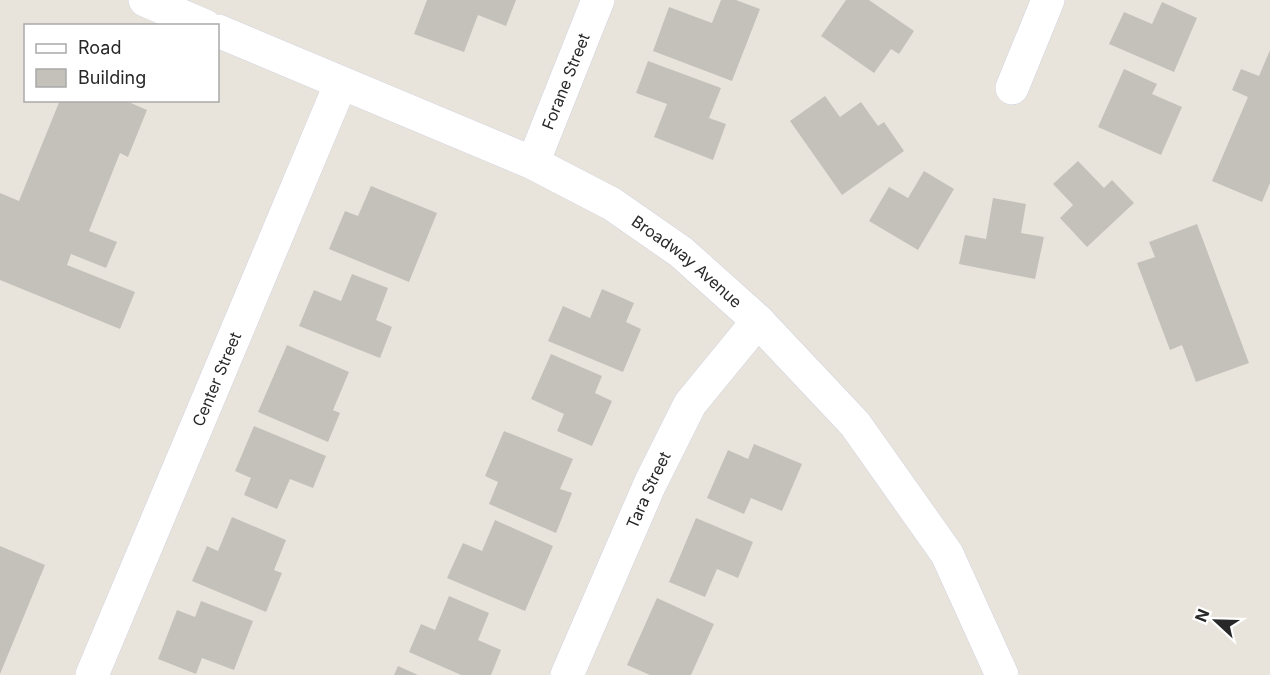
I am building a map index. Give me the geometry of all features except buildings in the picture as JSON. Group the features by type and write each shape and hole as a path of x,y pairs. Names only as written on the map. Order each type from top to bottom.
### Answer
{"street":[{"path":"145,0 200,24"},
{"name":"Forane Street","path":"533,163 598,0"},
{"path":"1012,88 1048,0"},
{"name":"Broadway Avenue","path":"219,31 533,163 612,204 681,252 758,321 855,424 947,554 1002,675"},
{"name":"Center Street","path":"92,675 341,82"},
{"name":"Tara Street","path":"567,675 650,484 690,404 758,321"}]}
